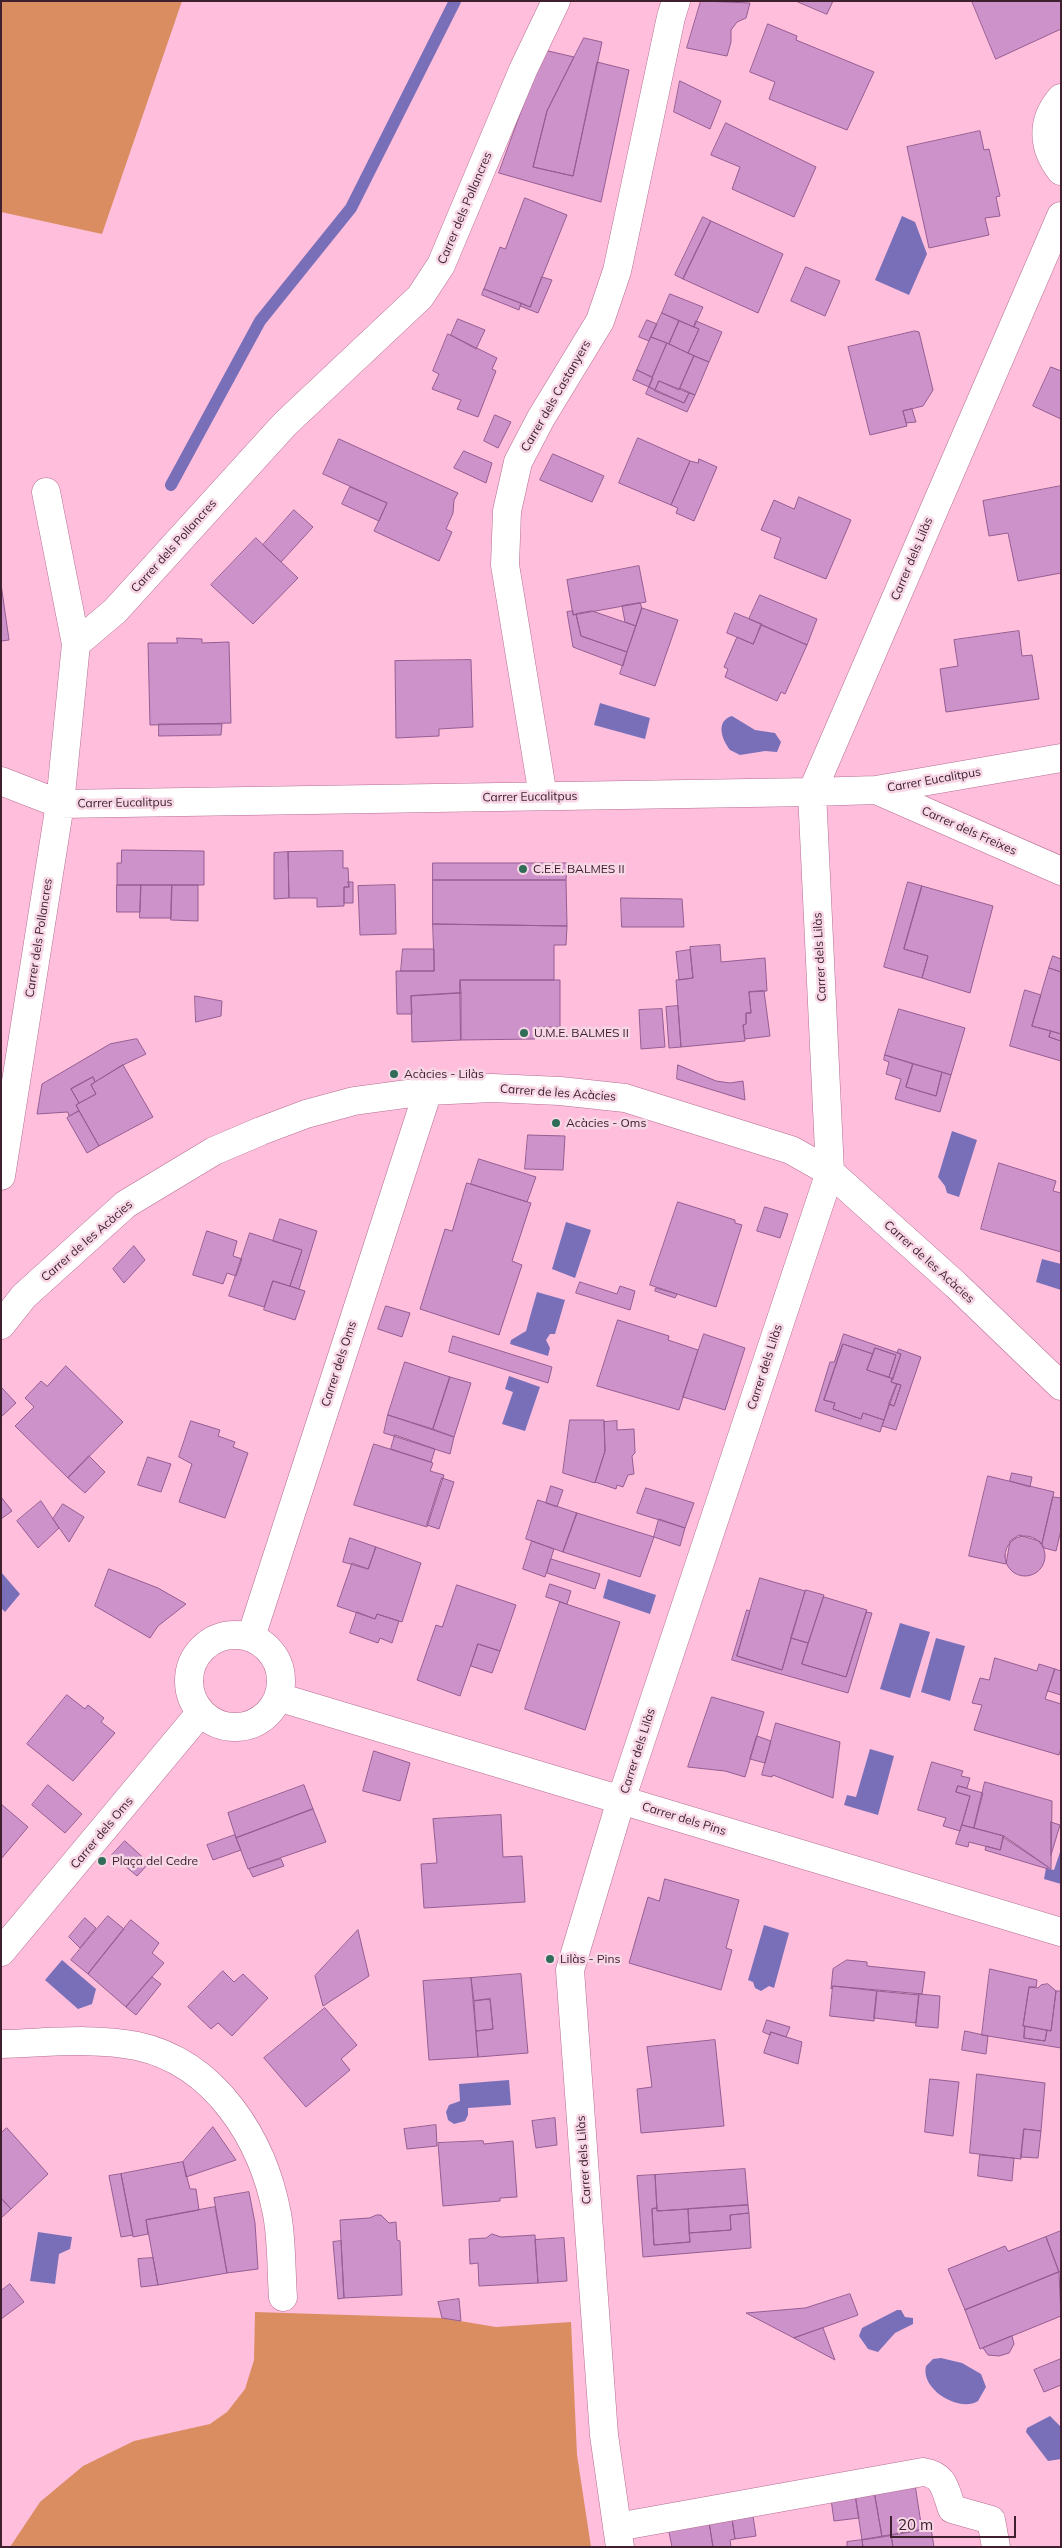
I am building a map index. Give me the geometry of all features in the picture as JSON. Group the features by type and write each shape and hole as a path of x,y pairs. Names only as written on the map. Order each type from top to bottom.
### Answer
{"street":[{"name":"Carrer dels Pollancres","path":"1,1176 60,804 76,644 115,611 285,424 420,297 442,265 523,70 556,1"},
{"name":"Carrer dels Castanyers","path":"543,796 505,564 507,511 518,462 541,418 600,321 617,271 671,16 676,1"},
{"path":"1061,98 1050,111 1046,127 1046,144 1052,160 1061,171"},
{"name":"Carrer dels Lilàs","path":"619,2537 604,2435 570,1970 621,1800 830,1172 812,792 1061,216"},
{"path":"46,492 76,644"},
{"name":"Carrer Eucalitpus","path":"1,781 60,804 812,792 876,790 1061,758"},
{"name":"Carrer dels Freixes","path":"876,790 1061,871"},
{"name":"Carrer de les Acàcies","path":"1,1325 24,1296 126,1204 214,1151 306,1114 354,1101 428,1091 492,1088 560,1091 625,1098 791,1150 830,1172 956,1285 1061,1386"},
{"name":"Carrer dels Oms","path":"251,1638 428,1091"},
{"path":"234,1634 251,1638 263,1644 273,1654 280,1668 281,1682 278,1697 270,1711 258,1720 244,1726 228,1726 213,1722 201,1712 192,1699 188,1684 190,1668 196,1655 206,1644 220,1637 234,1634"},
{"name":"Carrer dels Pins","path":"278,1697 1061,1932"},
{"name":"Carrer dels Oms","path":"1,1952 201,1712"},
{"path":"1,2044 106,2042 139,2047 175,2060 202,2078 226,2102 246,2128 270,2183 278,2215 283,2297"},
{"path":"619,2537 923,2472 934,2473 940,2479 952,2509 991,2520 996,2547"}],"shaded area":[{"path":"1,1 182,1 102,234 1,212"},
{"path":"902,216 915,222 927,254 909,295 875,280"},
{"path":"600,703 650,718 645,739 594,725"},
{"path":"732,716 755,730 775,733 781,742 777,752 765,751 740,755 730,750 723,736 722,726 727,718"},
{"path":"952,1131 977,1140 959,1197 947,1193 945,1186 938,1177"},
{"path":"566,1222 591,1230 575,1278 552,1269"},
{"path":"1042,1259 1061,1264 1061,1290 1036,1282"},
{"path":"537,1292 565,1300 555,1334 550,1334 546,1340 550,1348 548,1356 510,1344 511,1340 526,1331"},
{"path":"509,1376 540,1387 525,1431 502,1424 513,1392 505,1389"},
{"path":"1,1572 20,1594 5,1612 1,1608"},
{"path":"608,1579 656,1595 650,1614 603,1598"},
{"path":"900,1623 930,1632 910,1698 880,1689"},
{"path":"936,1638 965,1646 950,1701 921,1692"},
{"path":"870,1749 894,1756 878,1815 844,1805 847,1795 856,1797"},
{"path":"1061,1849 1061,1884 1044,1879 1046,1868 1054,1870"},
{"path":"764,1925 789,1933 774,1988 769,1986 761,1991 755,1988 753,1982 748,1980"},
{"path":"62,1960 96,1989 92,2004 78,2009 45,1980"},
{"path":"509,2080 511,2105 468,2108 468,2115 465,2121 454,2124 448,2120 446,2112 449,2105 460,2101 459,2084"},
{"path":"38,2232 72,2237 70,2249 59,2254 55,2284 30,2281"},
{"path":"897,2310 901,2310 905,2317 913,2318 913,2324 895,2333 878,2352 868,2349 859,2336 862,2328"},
{"path":"255,2312 442,2318 496,2327 571,2322 577,2455 591,2547 10,2547 40,2502 83,2466 134,2441 210,2424 227,2412 245,2389 254,2360"},
{"path":"941,2358 962,2363 981,2374 986,2387 978,2401 970,2404 961,2404 943,2397 935,2390 929,2383 926,2375 926,2366 933,2359"},
{"path":"1050,2416 1061,2427 1061,2459 1048,2461 1026,2432 1027,2428"}],"building":[{"path":"701,1 750,3 746,18 737,22 731,30 731,42 727,56 687,48"},
{"path":"796,1 833,1 827,14"},
{"path":"972,1 1061,1 1061,29 996,59"},
{"path":"768,24 797,36 796,40 874,72 847,130 769,99 775,82 750,72"},
{"path":"584,38 602,42 573,176 533,167 547,111"},
{"path":"544,50 574,57 547,111 533,167 573,176 597,62 629,70 601,202 499,173"},
{"path":"680,81 721,101 710,129 674,112"},
{"path":"726,123 816,167 794,217 732,189 740,167 711,155"},
{"path":"980,131 984,150 989,149 1000,196 996,197 1000,216 985,218 989,235 929,248 907,147"},
{"path":"525,198 567,215 530,307 484,289 500,247 505,249"},
{"path":"703,217 711,221 683,279 675,275"},
{"path":"711,221 783,254 758,313 683,279"},
{"path":"806,267 840,281 825,316 791,301"},
{"path":"542,277 552,280 538,313 520,306 521,303 530,307"},
{"path":"484,289 521,303 519,310 482,295"},
{"path":"670,294 703,307 694,327 662,313"},
{"path":"662,313 679,321 669,344 651,337"},
{"path":"458,319 485,330 476,349 451,335"},
{"path":"647,320 657,324 649,341 639,337"},
{"path":"679,321 699,329 688,353 669,344"},
{"path":"696,321 722,332 709,362 688,353 699,329 694,327"},
{"path":"915,331 919,332 933,390 923,406 903,411 907,426 870,435 848,347"},
{"path":"448,334 497,358 492,369 496,371 478,417 457,409 461,400 432,389 439,374 433,371"},
{"path":"651,337 667,343 652,377 637,370"},
{"path":"667,343 694,356 679,390 659,381 655,390 649,387"},
{"path":"694,356 709,362 695,395 680,388"},
{"path":"1051,367 1061,371 1061,419 1033,406"},
{"path":"637,370 653,378 649,387 633,380"},
{"path":"659,381 689,393 684,403 655,391"},
{"path":"649,387 684,403 689,393 695,395 687,412 646,394"},
{"path":"912,409 916,422 906,423 903,411"},
{"path":"495,415 511,422 498,448 484,441"},
{"path":"638,438 690,461 671,505 619,483"},
{"path":"339,439 458,493 454,500 453,513 446,529 452,532 439,561 374,531 387,503 323,474"},
{"path":"464,451 492,463 486,483 454,468"},
{"path":"553,454 604,476 592,502 540,480"},
{"path":"699,459 717,467 694,521 676,513 678,508 671,505 690,461 698,463"},
{"path":"1061,486 1061,573 1018,581 1008,533 989,536 983,501"},
{"path":"350,487 387,503 379,521 342,504"},
{"path":"799,497 851,520 826,579 774,558 781,538 761,530 774,500 794,509"},
{"path":"294,510 313,527 281,562 263,545"},
{"path":"256,538 298,578 253,624 211,585"},
{"path":"639,566 646,602 573,615 567,580"},
{"path":"1,584 9,640 1,641"},
{"path":"760,595 817,619 807,645 749,619"},
{"path":"640,603 642,608 636,626 625,622 622,606"},
{"path":"642,608 678,620 655,686 620,674"},
{"path":"573,611 573,615 576,614 581,636 627,652 623,666 573,647 567,612"},
{"path":"592,611 636,626 627,652 581,636 576,614"},
{"path":"735,613 762,624 753,644 727,633"},
{"path":"761,625 807,645 785,694 781,692 777,701 725,677 728,669 724,667 737,637 753,644"},
{"path":"1019,631 1022,656 1032,655 1039,699 946,712 940,669 958,666 954,640"},
{"path":"177,638 202,639 202,643 229,642 231,723 150,725 148,643 177,643"},
{"path":"471,660 473,727 439,729 439,736 396,738 395,661"},
{"path":"159,724 222,724 221,735 159,736"},
{"path":"122,850 204,851 204,885 117,885 117,863 121,863"},
{"path":"343,851 343,868 348,868 349,887 344,887 344,906 317,907 317,898 289,898 288,852"},
{"path":"288,852 289,898 274,899 274,853"},
{"path":"433,863 567,863 566,880 433,880"},
{"path":"433,880 566,880 567,926 433,924"},
{"path":"348,882 353,882 353,903 344,903 344,887 349,887"},
{"path":"908,882 922,886 904,949 928,956 922,978 884,967"},
{"path":"117,885 141,885 140,912 117,912"},
{"path":"141,885 172,885 171,918 140,918"},
{"path":"172,885 198,885 198,921 171,920"},
{"path":"395,885 396,934 360,935 358,886"},
{"path":"922,886 993,906 970,993 922,978 928,956 904,949"},
{"path":"621,898 682,899 684,927 622,927"},
{"path":"433,924 567,926 566,945 554,945 554,980 460,980 461,993 411,996 412,1014 397,1014 396,971 434,971"},
{"path":"720,945 721,962 765,958 767,991 749,992 751,1013 746,1013 746,1024 743,1025 745,1041 681,1047 676,980 693,978 690,947"},
{"path":"403,949 434,949 434,971 401,971"},
{"path":"690,950 693,978 679,980 676,952"},
{"path":"1053,956 1061,959 1061,972 1049,968"},
{"path":"1049,968 1061,972 1061,1034 1032,1026"},
{"path":"460,980 560,980 560,1027 535,1027 535,1039 461,1040"},
{"path":"1025,990 1041,995 1032,1026 1051,1031 1049,1037 1061,1041 1061,1061 1010,1046"},
{"path":"764,991 770,1036 745,1039 743,1025 746,1024 746,1013 751,1013 749,992"},
{"path":"461,993 461,1040 412,1042 411,996"},
{"path":"195,996 222,1001 221,1016 196,1022"},
{"path":"678,1006 681,1047 669,1048 666,1007"},
{"path":"662,1009 665,1047 641,1049 639,1010"},
{"path":"899,1009 965,1028 951,1075 885,1055"},
{"path":"1051,1031 1061,1034 1061,1041 1049,1037"},
{"path":"137,1039 146,1054 95,1082 93,1077 71,1089 79,1103 76,1105 79,1111 69,1116 68,1112 37,1114 42,1084 110,1044"},
{"path":"885,1055 913,1064 906,1087 936,1096 942,1072 951,1075 940,1112 895,1099 901,1079 886,1074 889,1062 884,1060"},
{"path":"913,1064 942,1072 936,1096 906,1087"},
{"path":"123,1065 153,1117 99,1146 76,1105 96,1094 91,1085"},
{"path":"678,1065 716,1081 730,1083 743,1081 745,1100 677,1079"},
{"path":"93,1077 95,1082 91,1085 96,1094 79,1103 71,1089"},
{"path":"79,1111 99,1146 87,1153 67,1118"},
{"path":"528,1135 565,1136 563,1170 525,1169"},
{"path":"479,1159 536,1177 527,1202 471,1184"},
{"path":"999,1163 1056,1181 1053,1191 1061,1193 1061,1252 981,1229"},
{"path":"467,1183 531,1203 512,1261 522,1265 499,1335 420,1309 445,1229 452,1231"},
{"path":"678,1202 735,1220 735,1223 742,1225 716,1307 650,1285"},
{"path":"765,1207 788,1214 780,1238 757,1231"},
{"path":"280,1219 317,1231 299,1289 290,1286 302,1250 273,1241"},
{"path":"207,1231 237,1241 233,1256 242,1259 236,1276 227,1273 223,1284 193,1275"},
{"path":"250,1233 302,1250 290,1286 273,1281 264,1307 229,1296"},
{"path":"134,1246 145,1260 124,1283 113,1269"},
{"path":"273,1281 305,1291 295,1320 264,1310"},
{"path":"580,1282 617,1294 620,1286 635,1291 630,1310 576,1293"},
{"path":"656,1288 677,1294 675,1298 655,1291"},
{"path":"386,1306 410,1313 402,1337 378,1329"},
{"path":"618,1320 669,1336 668,1340 698,1350 679,1410 597,1386"},
{"path":"704,1334 745,1348 725,1410 683,1397"},
{"path":"844,1334 901,1354 893,1379 889,1377 896,1355 875,1348 873,1354 843,1344 824,1400 835,1403 833,1409 861,1419 863,1413 884,1420 880,1432 815,1411 830,1362 834,1362"},
{"path":"453,1336 552,1367 548,1383 449,1352"},
{"path":"843,1344 873,1354 867,1370 893,1379 891,1382 897,1384 884,1420 863,1413 861,1419 833,1409 835,1403 824,1400"},
{"path":"875,1348 896,1355 889,1377 867,1370"},
{"path":"899,1349 921,1357 896,1430 882,1426 889,1404 894,1406 901,1385 891,1382 901,1354 897,1353"},
{"path":"405,1362 450,1377 433,1429 388,1415"},
{"path":"66,1366 123,1422 68,1478 15,1426 34,1407 25,1398 41,1381 47,1386"},
{"path":"450,1377 471,1383 454,1437 433,1429"},
{"path":"897,1384 901,1385 894,1406 889,1404"},
{"path":"1,1387 16,1403 1,1417"},
{"path":"388,1415 454,1437 450,1454 384,1433"},
{"path":"570,1420 604,1420 605,1451 595,1483 563,1473"},
{"path":"191,1421 220,1430 218,1436 235,1442 233,1447 248,1453 225,1518 179,1502 192,1464 179,1457"},
{"path":"617,1421 617,1430 634,1429 635,1453 632,1456 634,1474 628,1475 623,1487 617,1485 616,1489 595,1482 605,1451 604,1422"},
{"path":"395,1435 435,1449 431,1462 391,1449"},
{"path":"374,1444 433,1463 430,1471 444,1475 427,1527 354,1505"},
{"path":"89,1456 105,1472 85,1493 68,1478"},
{"path":"148,1457 171,1464 161,1492 138,1485"},
{"path":"1012,1473 1032,1477 1030,1487 1010,1481"},
{"path":"988,1476 1054,1492 1042,1544 1039,1541 1019,1535 1010,1541 1006,1564 969,1556"},
{"path":"442,1478 454,1482 439,1529 427,1525"},
{"path":"551,1486 563,1490 557,1507 546,1503"},
{"path":"646,1488 694,1503 685,1528 637,1513"},
{"path":"1,1497 12,1511 1,1519"},
{"path":"1053,1497 1061,1498 1061,1530 1056,1551 1044,1548 1042,1544"},
{"path":"538,1500 577,1513 563,1552 526,1539"},
{"path":"41,1501 59,1528 38,1548 17,1521"},
{"path":"63,1504 84,1517 69,1542 53,1519"},
{"path":"577,1513 654,1537 640,1577 563,1552"},
{"path":"659,1519 685,1528 680,1546 654,1537"},
{"path":"1021,1536 1029,1536 1036,1539 1042,1545 1045,1556 1042,1567 1036,1573 1029,1576 1021,1576 1014,1573 1008,1567 1005,1560 1005,1552 1008,1545 1014,1539"},
{"path":"350,1538 376,1547 368,1569 343,1562"},
{"path":"532,1541 554,1549 545,1577 523,1569"},
{"path":"376,1547 421,1563 402,1622 377,1614 375,1619 337,1606 352,1563 368,1569"},
{"path":"551,1559 600,1574 595,1589 547,1573"},
{"path":"109,1569 158,1588 186,1604 158,1626 150,1638 95,1606"},
{"path":"760,1578 805,1591 782,1670 737,1656"},
{"path":"550,1584 571,1591 567,1604 546,1597"},
{"path":"457,1585 516,1605 500,1651 478,1644 460,1696 417,1680 436,1625 442,1627"},
{"path":"806,1590 824,1595 808,1643 791,1638"},
{"path":"824,1597 867,1610 846,1677 802,1664"},
{"path":"560,1602 620,1622 585,1730 525,1709"},
{"path":"747,1610 750,1611 737,1656 782,1670 791,1638 808,1643 802,1664 846,1677 866,1612 872,1613 848,1693 732,1660"},
{"path":"357,1612 375,1619 377,1614 399,1621 392,1643 380,1638 378,1643 350,1633"},
{"path":"478,1644 500,1651 492,1673 471,1666"},
{"path":"995,1658 1037,1671 1039,1664 1055,1669 1045,1699 1061,1704 1061,1748 1059,1755 974,1730 982,1705 972,1703 980,1678 989,1680"},
{"path":"1055,1669 1061,1671 1061,1695 1048,1691"},
{"path":"67,1695 85,1709 88,1705 104,1718 101,1722 115,1733 73,1781 27,1744"},
{"path":"712,1697 764,1712 745,1777 725,1771 688,1767"},
{"path":"776,1723 840,1742 833,1798 773,1775 772,1777 762,1775"},
{"path":"757,1736 771,1741 765,1763 750,1759"},
{"path":"374,1751 410,1763 400,1801 363,1791"},
{"path":"932,1762 963,1771 961,1776 970,1778 967,1788 958,1786 956,1792 970,1796 960,1831 943,1826 946,1818 918,1810"},
{"path":"985,1782 1052,1801 1051,1869 1004,1836 974,1828"},
{"path":"48,1785 82,1814 65,1833 32,1805"},
{"path":"304,1785 313,1809 236,1838 228,1813"},
{"path":"958,1786 983,1793 974,1828 962,1825 970,1796 956,1792"},
{"path":"1,1804 28,1827 1,1859"},
{"path":"313,1809 326,1842 248,1869 236,1838"},
{"path":"501,1815 503,1857 522,1856 525,1902 424,1908 421,1864 437,1863 433,1819"},
{"path":"1051,1822 1060,1825 1051,1855"},
{"path":"962,1825 1004,1836 1000,1850 969,1842 968,1847 956,1844"},
{"path":"235,1835 241,1850 213,1860 207,1845"},
{"path":"1003,1837 1048,1867 1048,1869 985,1850 986,1846 1000,1850"},
{"path":"125,1841 149,1863 137,1876 112,1855"},
{"path":"281,1859 284,1866 253,1877 249,1869"},
{"path":"665,1879 739,1900 726,1948 732,1950 721,1990 629,1963 648,1897 659,1901"},
{"path":"108,1916 124,1929 88,1974 71,1960"},
{"path":"85,1918 96,1928 80,1948 69,1937"},
{"path":"131,1920 159,1943 152,1953 164,1963 126,2007 88,1974"},
{"path":"358,1930 369,1976 323,2006 315,1976"},
{"path":"847,1960 867,1962 867,1966 925,1972 922,1994 833,1986 831,1989 833,1969"},
{"path":"990,1969 1037,1980 1036,1987 1029,1987 1023,2026 1025,2026 1024,2038 1045,2041 1047,2030 1051,2031 1056,1991 1061,1991 1061,2048 982,2035"},
{"path":"223,1971 234,1982 243,1974 268,1998 232,2036 218,2023 211,2029 188,2007"},
{"path":"521,1974 528,2053 478,2057 476,2031 493,2029 490,1999 474,2001 471,1978"},
{"path":"152,1977 161,1984 136,2015 126,2007"},
{"path":"471,1978 478,2057 429,2060 423,1981"},
{"path":"1048,1984 1056,1991 1051,2031 1023,2026 1029,1987 1038,1988 1041,1985"},
{"path":"833,1986 877,1991 874,2021 830,2016"},
{"path":"877,1991 919,1995 916,2023 874,2018"},
{"path":"919,1994 940,1996 938,2028 916,2026"},
{"path":"490,1999 493,2029 476,2031 474,2001"},
{"path":"325,2008 357,2045 341,2059 350,2070 306,2107 264,2058"},
{"path":"767,2020 790,2027 786,2037 771,2032 770,2035 763,2032"},
{"path":"1025,2026 1047,2030 1045,2041 1024,2038"},
{"path":"965,2031 988,2036 986,2054 962,2050"},
{"path":"771,2032 802,2042 798,2064 764,2053"},
{"path":"715,2040 724,2126 641,2133 637,2089 652,2087 647,2047"},
{"path":"977,2074 1045,2083 1041,2131 1024,2129 1021,2159 970,2153"},
{"path":"930,2079 959,2082 953,2136 925,2132"},
{"path":"555,2118 557,2145 536,2148 532,2121"},
{"path":"436,2125 437,2146 407,2149 404,2129"},
{"path":"213,2127 236,2160 186,2177 183,2162"},
{"path":"7,2128 48,2174 11,2209 1,2198 1,2133"},
{"path":"1024,2129 1041,2131 1038,2158 1021,2157"},
{"path":"483,2141 484,2144 513,2141 517,2197 500,2198 500,2201 443,2206 438,2143"},
{"path":"980,2155 1014,2158 1012,2181 978,2176"},
{"path":"183,2162 190,2189 196,2189 199,2210 146,2220 148,2234 133,2237 121,2174"},
{"path":"745,2169 748,2205 657,2211 655,2175"},
{"path":"121,2174 133,2235 121,2237 109,2176"},
{"path":"655,2175 657,2208 652,2209 654,2245 690,2242 689,2233 731,2230 730,2215 749,2213 751,2248 643,2257 637,2176"},
{"path":"249,2192 255,2223 258,2269 227,2273 214,2198"},
{"path":"1,2198 11,2209 1,2218"},
{"path":"748,2205 749,2213 730,2215 731,2230 689,2233 688,2209"},
{"path":"215,2207 227,2273 158,2285 146,2220"},
{"path":"657,2208 657,2211 688,2209 690,2242 654,2245 652,2209"},
{"path":"381,2215 389,2223 396,2222 397,2240 400,2241 402,2295 344,2298 340,2220 369,2218"},
{"path":"1061,2231 1061,2271 1059,2272 1046,2237"},
{"path":"492,2234 501,2237 535,2235 538,2283 479,2286 478,2263 470,2264 469,2239 486,2238"},
{"path":"1046,2237 1059,2272 965,2310 948,2269 1005,2246 1008,2251"},
{"path":"564,2238 567,2281 538,2283 535,2240"},
{"path":"341,2241 344,2298 338,2299 333,2242"},
{"path":"153,2258 158,2285 141,2287 138,2259"},
{"path":"1059,2272 1061,2316 980,2349 965,2310"},
{"path":"10,2284 24,2302 1,2319 1,2291"},
{"path":"850,2294 858,2315 794,2338 746,2313 805,2308"},
{"path":"459,2299 461,2321 442,2318 438,2302"},
{"path":"823,2328 835,2360 794,2338"},
{"path":"1012,2336 1014,2344 1009,2353 999,2356 988,2355 983,2348"},
{"path":"1061,2359 1061,2385 1044,2392 1034,2370"},
{"path":"914,2478 922,2530 882,2537 873,2485"},
{"path":"873,2485 882,2537 862,2540 854,2488"},
{"path":"854,2488 859,2518 834,2521 830,2492"},
{"path":"752,2509 756,2536 735,2539 731,2512"},
{"path":"731,2512 735,2539 730,2540 731,2547 713,2547 708,2516"},
{"path":"708,2516 713,2547 672,2547 667,2522"},
{"path":"931,2528 934,2547 893,2547 891,2535"},
{"path":"891,2535 893,2547 863,2547 862,2540"},
{"path":"862,2540 863,2547 847,2547 847,2542"}],"waterway":[{"path":"171,485 260,321 351,208 455,1"}],"place":[{"name":"C.E.E. BALMES II","path":"523,869"},
{"name":"U.M.E. BALMES II","path":"524,1033"},
{"name":"Acàcies - Lilàs","path":"394,1074"},
{"name":"Acàcies - Oms","path":"556,1123"},
{"name":"Plaça del Cedre","path":"102,1861"},
{"name":"Lilàs - Pins","path":"550,1959"}]}
